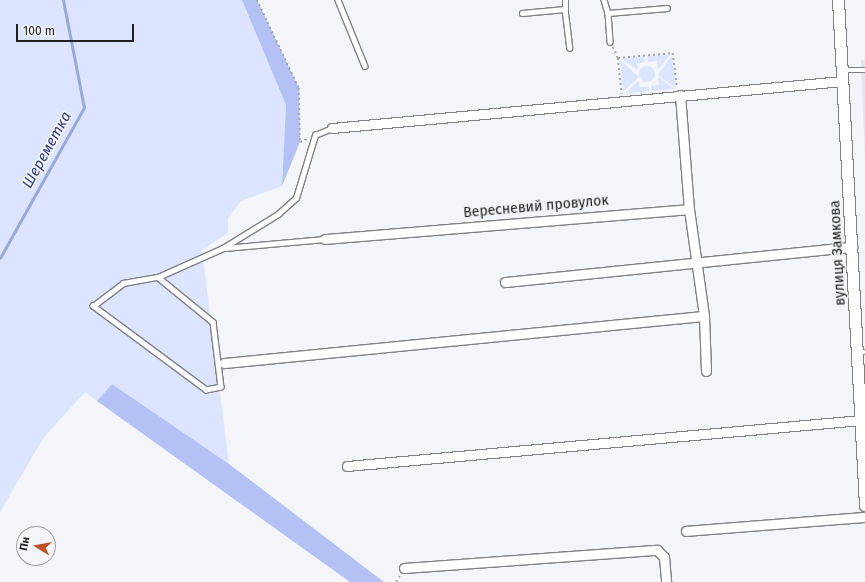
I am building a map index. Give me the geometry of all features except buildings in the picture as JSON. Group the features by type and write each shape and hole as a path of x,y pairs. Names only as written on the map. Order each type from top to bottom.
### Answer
{"street":[{"name":"вулиця Замкова","path":"838,0 852,247 862,352 861,420 865,505"},
{"path":"332,128 679,95 842,75"},
{"path":"679,95 689,209 704,316 706,371"},
{"name":"Вересневий провулок","path":"325,239 689,209"},
{"path":"505,282 852,247"},
{"path":"224,363 704,316"},
{"path":"347,466 861,420"},
{"path":"686,531 865,517"},
{"path":"404,568 657,550 664,557 666,582"}],"lane":[{"path":"338,0 365,66"},
{"path":"565,0 570,48"},
{"path":"604,0 608,13 610,42"},
{"path":"608,13 667,8"},
{"path":"522,13 565,9"},
{"path":"842,75 865,70"},
{"path":"158,277 213,322 221,387 206,390 93,306 123,283 158,277 223,248 278,214 296,198 315,136 332,128"},
{"name":"Вересневий провулок","path":"223,248 325,239"}],"path":[{"path":"257,0 299,88 300,142 315,136"},
{"path":"610,42 618,58 622,100"},
{"path":"618,58 673,53 679,95"}],"shaded area":[{"path":"0,0 242,0 286,105 282,186 241,201 228,218 228,233 202,250 229,464 112,384 97,401 85,392 44,437 0,512"},
{"path":"242,0 257,0 299,88 300,142 282,186 286,105"},
{"path":"671,54 658,69 657,61 648,62 647,56"},
{"path":"672,55 676,88 658,75"},
{"path":"644,56 645,62 637,64 638,70 622,59"},
{"path":"620,60 639,77 623,92"},
{"path":"861,60 865,60 865,158 861,70"},
{"path":"647,66 654,71 655,74 650,81 647,82 640,77 639,74 644,67"},
{"path":"658,77 675,89 651,91 651,86 659,85"},
{"path":"639,80 640,87 649,87 649,91 625,94"},
{"path":"112,384 229,464 384,582 350,582 97,401"}],"waterway":[{"name":"Шереметка","path":"0,258 84,108 63,0"}]}
